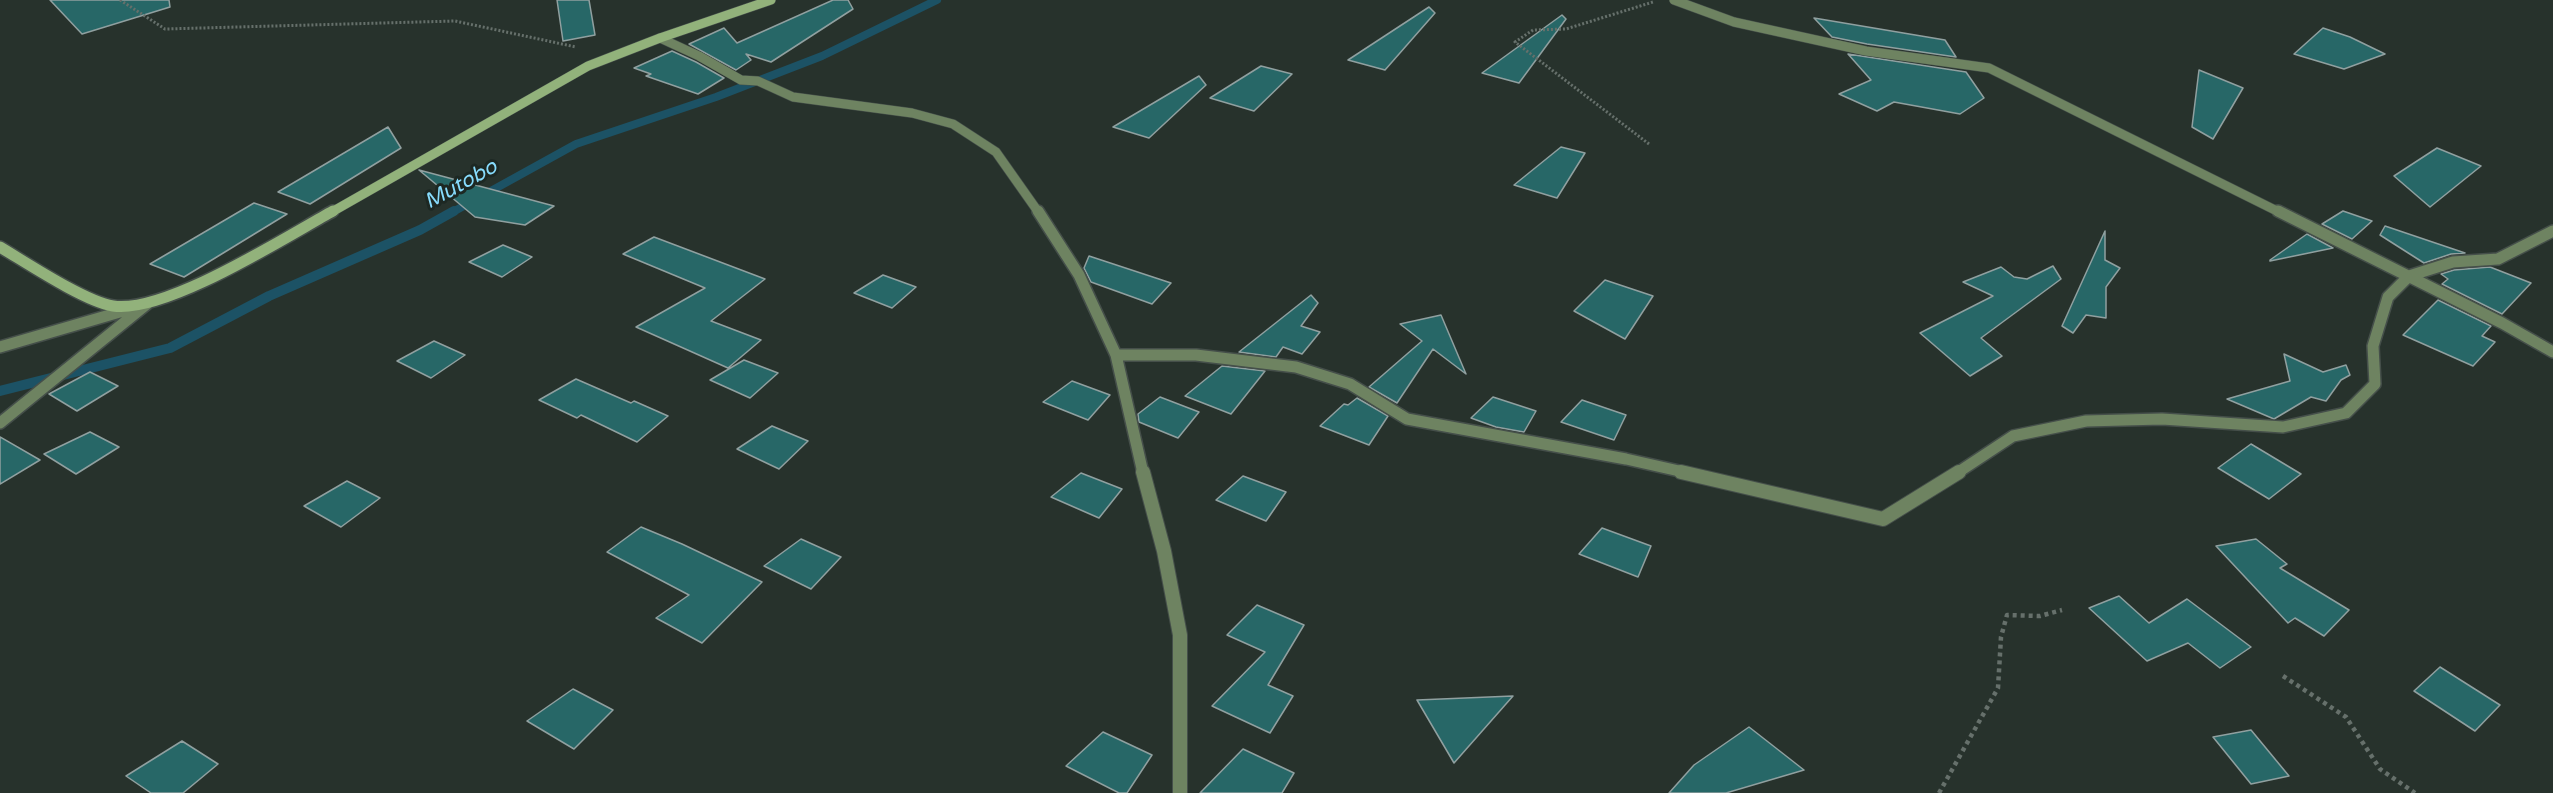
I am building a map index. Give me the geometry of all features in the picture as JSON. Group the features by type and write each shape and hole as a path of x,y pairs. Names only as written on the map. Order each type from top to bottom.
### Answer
{"main road":[{"path":"0,247 78,292 113,306 147,304 187,290 400,175 588,66 660,38 771,0"}],"street":[{"path":"1674,0 1734,22 1866,51 1989,68 2409,276 2502,323 2553,352"},
{"path":"1698,10 1706,0"},
{"path":"660,38 699,56 741,80 758,81 793,97 912,113 953,124 996,153 1021,185 1078,275 1116,355 1140,462 1164,550 1180,634 1180,793"},
{"path":"1116,355 1196,355 1296,368 1350,384 1407,419 1626,459 1883,519 2013,436 2086,421 2162,419 2283,427 2346,413 2375,384 2373,346 2388,297 2409,276 2453,262 2498,259 2553,231"},
{"path":"0,347 147,304"},
{"path":"0,423 147,304"}],"path":[{"path":"120,0 165,29 456,21 591,51 588,66"},
{"path":"1649,144 1515,42 1533,30 1566,29 1659,0"},
{"path":"1939,793 1998,688 2001,637 2007,615 2040,616 2062,610"},
{"path":"2283,676 2346,717 2380,769 2415,793"}],"building":[{"path":"50,0 169,0 170,7 82,34"},
{"path":"557,0 589,0 595,35 563,41"},
{"path":"833,0 848,0 853,9 771,62 746,54 751,60 736,70 689,44 724,28 737,43"},
{"path":"1429,7 1435,13 1385,70 1348,60"},
{"path":"1562,15 1566,19 1519,83 1482,73"},
{"path":"1814,18 1945,40 1956,57 1832,37"},
{"path":"2323,28 2350,37 2385,54 2344,69 2294,54"},
{"path":"672,51 724,78 698,94 646,76 651,74 634,68"},
{"path":"1848,54 1966,72 1984,98 1960,114 1894,102 1877,111 1839,94 1871,80"},
{"path":"1261,66 1292,74 1254,111 1210,98"},
{"path":"2199,70 2243,88 2213,139 2192,127"},
{"path":"1199,76 1206,85 1149,138 1113,127"},
{"path":"388,127 401,148 310,204 278,192"},
{"path":"1561,147 1585,153 1557,198 1514,185"},
{"path":"2437,148 2481,166 2430,207 2394,176"},
{"path":"419,170 554,206 525,225 475,217"},
{"path":"254,203 287,214 184,277 150,264"},
{"path":"2343,211 2372,221 2352,239 2322,224"},
{"path":"2385,226 2465,253 2451,254 2424,263 2380,235"},
{"path":"2105,231 2105,260 2120,268 2106,287 2106,318 2086,315 2073,333 2062,326"},
{"path":"2307,234 2333,248 2270,261 2270,260"},
{"path":"654,237 765,279 711,321 761,340 728,368 636,327 705,288 623,254"},
{"path":"503,245 532,257 502,277 469,262"},
{"path":"1089,256 1171,283 1152,304 1091,282 1084,268"},
{"path":"2053,266 2061,279 1981,338 2002,356 1970,376 1920,333 1993,296 1963,282 2001,267 2014,277 2027,279"},
{"path":"2490,267 2531,283 2502,314 2442,284 2448,279 2441,274 2454,270"},
{"path":"883,275 916,287 892,308 854,293"},
{"path":"1605,280 1653,296 1625,339 1574,311"},
{"path":"1311,295 1318,303 1301,326 1320,332 1302,354 1283,347 1276,357 1239,352"},
{"path":"2438,300 2491,326 2482,336 2495,342 2473,366 2403,335"},
{"path":"1441,315 1466,374 1433,349 1397,403 1369,387 1422,341 1400,324"},
{"path":"434,341 465,355 431,378 397,361"},
{"path":"2284,354 2323,372 2346,365 2350,375 2341,380 2326,401 2311,397 2274,419 2227,399 2290,381"},
{"path":"744,360 778,373 750,398 710,380"},
{"path":"1222,366 1265,371 1231,414 1185,396"},
{"path":"90,372 118,386 77,411 49,394"},
{"path":"576,379 668,416 637,442 581,415 577,418 539,400"},
{"path":"1072,381 1110,395 1088,420 1043,402"},
{"path":"1160,397 1199,412 1178,438 1139,422 1138,414"},
{"path":"1493,397 1536,411 1524,432 1496,427 1471,418"},
{"path":"1357,398 1388,416 1369,445 1320,426 1344,404 1348,405"},
{"path":"1582,400 1626,415 1614,440 1561,422"},
{"path":"772,426 808,441 779,469 737,449"},
{"path":"90,432 119,447 76,474 44,454"},
{"path":"0,437 40,460 0,484"},
{"path":"2251,444 2301,474 2269,499 2218,468"},
{"path":"1081,473 1122,489 1099,518 1051,497"},
{"path":"1243,476 1286,492 1266,521 1216,500"},
{"path":"347,481 380,498 341,527 304,506"},
{"path":"641,527 762,582 702,643 656,618 689,595 607,552"},
{"path":"1602,528 1651,546 1638,577 1579,554"},
{"path":"801,539 841,557 811,589 764,566"},
{"path":"2256,539 2287,564 2280,568 2349,610 2324,636 2295,618 2288,623 2216,546"},
{"path":"2119,596 2149,623 2187,599 2251,647 2220,668 2188,643 2147,661 2089,608"},
{"path":"1257,605 1304,625 1268,685 1293,696 1270,733 1212,706 1265,652 1227,635"},
{"path":"2440,667 2500,705 2475,731 2414,691"},
{"path":"573,689 613,710 574,749 527,721"},
{"path":"1513,696 1454,763 1417,700"},
{"path":"1749,727 1804,770 1726,793 1669,793 1694,765"},
{"path":"2251,730 2289,776 2251,784 2213,737"},
{"path":"1103,732 1152,755 1127,793 1119,793 1066,766"},
{"path":"182,741 218,764 183,793 151,793 126,776"},
{"path":"1243,749 1294,773 1282,793 1200,793"}],"waterway":[{"name":"Mutobo","path":"451,213 576,144 716,97 822,56 937,0"},
{"name":"Mutobo","path":"0,391 170,348 269,296 420,230 454,211"}]}
